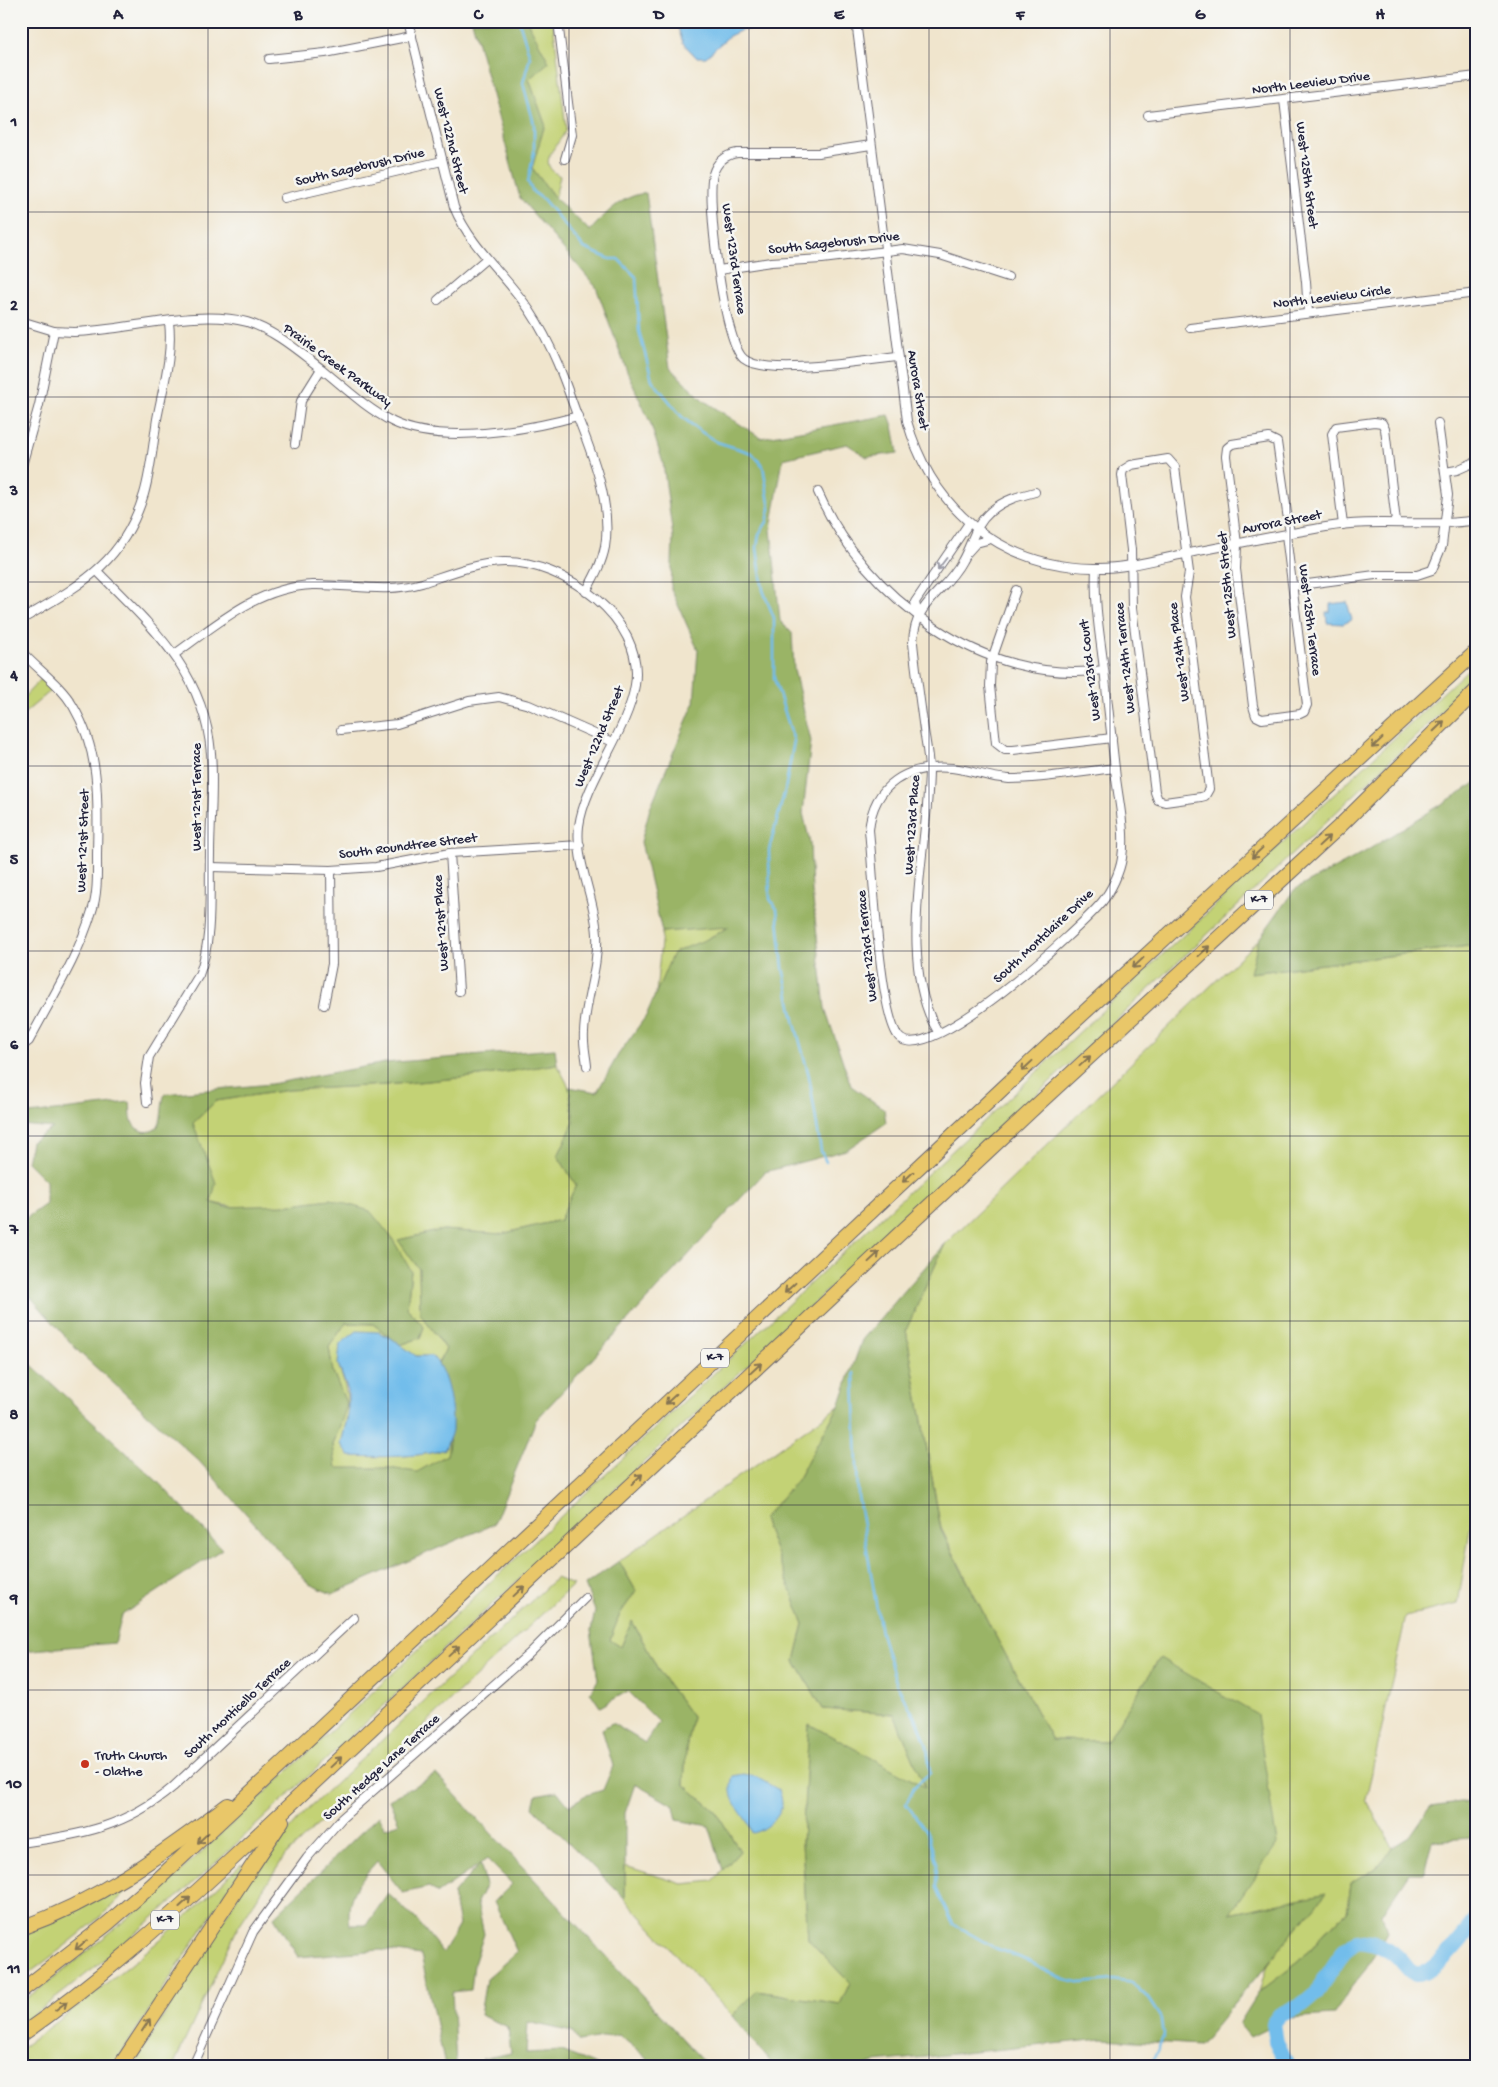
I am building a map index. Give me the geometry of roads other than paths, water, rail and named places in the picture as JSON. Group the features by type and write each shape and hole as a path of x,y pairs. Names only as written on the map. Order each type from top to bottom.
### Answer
{"highway":[{"name":"K-7","path":"21,1991 77,1949 151,1886 1056,1038 1477,650"},
{"name":"K-7","path":"21,2035 86,1987 132,1949 300,1795 1029,1113 1340,826 1477,690"},
{"path":"21,1928 64,1911 123,1880 276,1768"},
{"path":"120,2066 248,1869 300,1795"}],"street":[{"name":"West 122nd Street","path":"408,21 451,200 458,218 486,258 508,281 544,332 598,470 606,533 602,561 586,592 606,607 618,620 634,654 636,685 583,810 579,829 580,844 597,936 596,960 584,1034 587,1066"},
{"path":"558,21 572,136 565,160"},
{"name":"Aurora Street","path":"856,21 907,421 917,452 936,487 976,529 991,539 1032,559 1096,569 1343,525 1396,522 1443,523 1477,520"},
{"path":"269,59 325,53 412,36"},
{"name":"North Leeview Drive","path":"1148,116 1477,76"},
{"name":"West 125th Street","path":"1284,100 1308,313"},
{"name":"West 123rd Terrace","path":"871,145 818,153 737,152 720,160 712,182 712,226 734,345 744,360 754,365 783,367 898,357"},
{"name":"South Sagebrush Drive","path":"284,198 442,161"},
{"name":"South Sagebrush Drive","path":"719,270 771,262 822,259 884,251 918,250 982,267 1008,277"},
{"path":"438,300 486,258"},
{"name":"North Leeview Circle","path":"1190,328 1477,293"},
{"name":"Prairie Creek Parkway","path":"21,321 54,330 84,332 212,318 246,322 276,335 379,414 422,432 460,434 552,424 578,416"},
{"path":"21,620 72,590 108,562 133,524 144,491 169,357 169,322"},
{"path":"21,469 39,404 54,330"},
{"path":"295,444 301,400 321,369"},
{"path":"1343,525 1332,434 1336,427 1374,422 1384,425 1396,522"},
{"path":"1293,586 1375,575 1425,574 1432,570 1442,546 1443,523 1448,495 1438,423"},
{"name":"West 125th Street","path":"1275,440 1268,438 1232,444 1226,452 1237,544 1236,569 1256,716 1262,719 1295,715 1304,712 1306,709"},
{"name":"West 125th Terrace","path":"1275,440 1279,446 1306,709"},
{"name":"West 124th Place","path":"1128,466 1168,459 1174,463 1189,572 1185,597 1208,784 1206,795"},
{"path":"1445,472 1457,470 1477,461"},
{"name":"West 124th Terrace","path":"1128,466 1123,470 1122,475 1132,564 1132,608 1156,797 1165,802 1206,795"},
{"path":"818,492 834,522 871,574 918,616 950,637 993,656 1050,670 1084,672 1104,670"},
{"name":"West 123rd Place","path":"938,1032 928,1014 921,992 916,954 928,814 929,768 913,631 918,616 933,594 953,576 976,529 989,512 1015,497 1035,492"},
{"name":"West 123rd Place","path":"918,616 915,602 969,523"},
{"path":"965,554 976,543 991,539"},
{"path":"175,654 248,603 280,590 304,586 394,588 411,586 478,565 505,562 545,569 586,592"},
{"name":"West 123rd Court","path":"1096,569 1096,602 1115,768"},
{"name":"West 121st Terrace","path":"97,571 151,626 175,654 192,681 202,706 210,738 210,867 204,961 199,975 149,1058 145,1083 146,1102"},
{"path":"1016,590 993,656 990,686 996,743 999,747 1013,750 1112,738"},
{"name":"West 121st Street","path":"21,651 58,686 73,706 90,744 98,785 97,864 93,910 81,942 29,1042 21,1047"},
{"path":"341,730 396,724 469,701 499,697 529,705 613,742"},
{"path":"929,768 952,768 996,778 1021,779 1115,768"},
{"name":"West 123rd Terrace","path":"929,768 913,771 892,781 874,806 869,830 884,990 891,1024 900,1038 906,1042 921,1042 938,1032"},
{"name":"South Montclaire Drive","path":"938,1032 972,1015 1003,993 1103,901 1115,880 1122,859 1123,839 1115,768"},
{"name":"South Roundtree Street","path":"210,867 332,870 376,866 450,853 580,844"},
{"name":"West 121st Place","path":"450,853 459,991"},
{"path":"324,1005 332,964 332,870"},
{"name":"South Hedge Lane Terrace","path":"192,2066 253,1932 307,1858 342,1818 530,1654 585,1598"},
{"name":"South Monticello Terrace","path":"21,1843 92,1832 114,1824 153,1804 354,1618"}],"water":[{"path":"676,21 772,21 758,29 742,30 729,36 706,57 696,57 683,43"},
{"path":"1347,602 1352,620 1343,624 1327,623 1326,612 1330,612 1330,604"},
{"path":"357,1331 378,1332 391,1338 416,1356 432,1356 446,1381 452,1411 452,1430 445,1449 424,1454 385,1457 349,1456 341,1444 348,1415 348,1391 338,1364 340,1344"},
{"path":"744,1774 756,1777 779,1790 782,1800 776,1818 762,1830 752,1833 749,1825 733,1801 731,1794 733,1776"}],"waterway":[{"path":"519,21 530,57 523,83 534,124 534,152 528,182 533,192 543,199 584,248 610,259 618,259 636,277 639,331 652,380 682,417 717,442 752,453 763,466 770,509 767,522 759,534 757,548 763,590 774,618 774,678 794,741 785,790 769,850 770,899 777,909 783,968 809,1076 821,1151 826,1162"},
{"path":"854,1373 858,1496 881,1633 897,1685 919,1724 927,1746 930,1773 914,1787 906,1804 926,1830 937,1863 936,1888 953,1924 995,1948 1029,1961 1061,1978 1081,1983 1114,1980 1132,1983 1147,1997 1162,2020 1164,2035 1150,2066"},
{"path":"1288,2066 1276,2042 1273,2024 1280,2015 1303,2004 1316,1993 1344,1951 1357,1941 1376,1944 1391,1952 1411,1972 1419,1974 1427,1971 1447,1955 1477,1920"}],"place":[{"name":"Truth Church - Olathe","path":"85,1764"}]}
